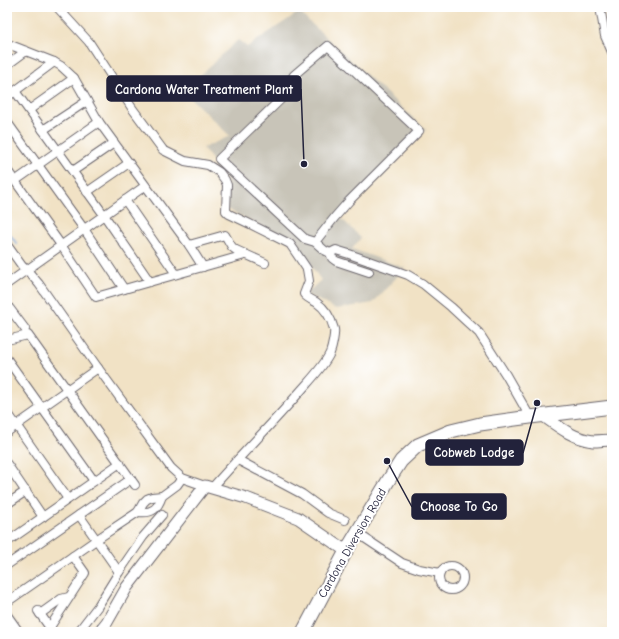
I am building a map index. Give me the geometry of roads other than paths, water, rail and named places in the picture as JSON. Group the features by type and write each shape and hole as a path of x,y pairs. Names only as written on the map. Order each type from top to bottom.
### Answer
{"main road":[{"name":"Cardona Diversion Road","path":"303,632 346,551 388,481 401,461 418,445 451,431 480,424 612,407"}],"street":[{"path":"57,7 89,42 132,108 163,150 185,161 208,165 219,172 227,185 226,211 229,214 290,244 307,269 309,281 304,294 305,296 317,303 327,312 335,332 330,353 320,368 286,408 238,460 208,487 127,587 100,632"},
{"path":"600,7 605,36 612,52"},
{"path":"7,42 8,44 54,62 61,66 74,78 99,122 189,245 203,267"},
{"path":"315,242 348,201 419,131 328,46 294,75 280,100 219,159 305,239 315,242 330,253 332,258 336,261 369,272"},
{"path":"7,65 26,51"},
{"path":"7,97 54,62"},
{"path":"29,110 74,78"},
{"path":"15,91 150,282"},
{"path":"43,130 87,101"},
{"path":"7,122 84,229 124,289"},
{"path":"15,181 99,122"},
{"path":"73,171 114,143"},
{"path":"87,192 129,163"},
{"path":"7,170 96,297 246,255"},
{"path":"7,284 145,186"},
{"path":"125,200 176,274"},
{"path":"189,245 225,235 232,247 236,250 265,263"},
{"path":"7,245 22,266 39,284 171,468 182,478 246,498 298,518 346,551"},
{"path":"330,253 336,250 340,251 408,275 423,284 479,333 506,375 536,416 579,438 593,441 612,440"},
{"path":"7,305 25,330"},
{"path":"7,340 28,335 133,482 79,515 7,566"},
{"path":"7,359 94,481"},
{"path":"7,432 98,368"},
{"path":"7,412 68,499"},
{"path":"238,460 302,494 328,513 345,520"},
{"path":"7,542 120,463"},
{"path":"7,465 43,517"},
{"path":"7,602 138,512 147,499 162,496 177,485 182,478"},
{"path":"7,504 26,491"},
{"path":"138,512 146,513 153,510 160,503 162,496"},
{"path":"79,515 118,572"},
{"path":"78,632 98,606 118,572 143,537 162,515"},
{"path":"357,533 402,563 440,574"},
{"path":"69,597 61,599 39,613 51,630 69,597 85,573 74,556"},
{"path":"7,615 19,632"}],"waterway":[{"path":"7,231 17,244"}],"place":[{"name":"Cardona Water Treatment Plant","path":"304,164"},
{"name":"Cobweb Lodge","path":"537,403"},
{"name":"Choose To Go","path":"387,461"}]}
